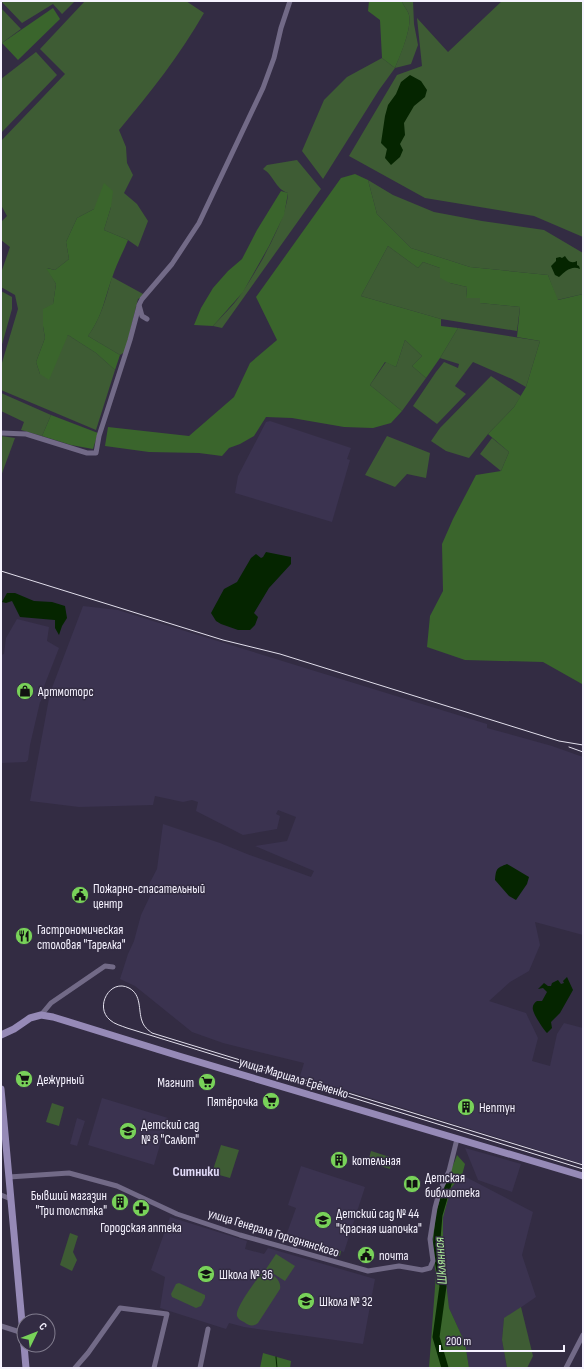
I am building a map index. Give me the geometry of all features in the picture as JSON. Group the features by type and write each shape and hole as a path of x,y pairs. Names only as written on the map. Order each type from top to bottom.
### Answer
{"main road":[{"path":"1,1035 14,1029 30,1018 41,1014"},
{"name":"улица Маршала Ерёменко","path":"41,1014 225,1072 583,1176"},
{"path":"1,1089 21,1313"},
{"path":"25,1353 26,1368"}],"street":[{"path":"1,433 26,434 87,453 96,453 99,436 130,340 139,305 142,299 172,264 199,223 263,88 274,58 281,28 290,1"},
{"path":"139,305 142,316 147,319"},
{"path":"41,1014 51,1003 105,966 112,967"},
{"name":"улица Генерала Городнянского","path":"9,1177 69,1173 117,1186 185,1216 240,1234 368,1271 399,1266 422,1270 430,1268 433,1261 430,1239 435,1208 439,1193 449,1171 457,1139"},
{"path":"1,1195 11,1199"},
{"path":"75,1368 120,1308 167,1314 154,1368"},
{"path":"1,1326 16,1331"},
{"path":"200,1368 208,1328"},
{"path":"566,1368 583,1335"}],"shaded area":[{"path":"1,1 75,1 62,14 53,4 22,23"},
{"path":"85,1 186,1 204,13 185,44 164,73 119,130 126,147 127,163 133,175 124,193 137,204 148,221 138,247 128,240 104,230 111,207 94,209 77,218 66,242 69,259 55,270 47,268 56,284 53,304 43,326 45,338 36,362 40,374 68,335 96,353 115,370 96,430 1,390 1,366 18,309 15,295 1,287 1,273 10,247 1,240 1,222 7,216 1,205 1,141 65,74 40,49"},
{"path":"369,1 402,1 409,15 409,28 395,68 382,58 380,20 368,11"},
{"path":"402,1 413,1 414,24 418,45 411,64 395,68 409,27 408,11 403,5"},
{"path":"502,1 583,1 583,237 534,216 425,198 349,156 397,75 422,66 417,18 448,52"},
{"path":"1,8 21,29 2,43 1,42"},
{"path":"53,8 60,19 18,60 2,43"},
{"path":"36,52 57,75 1,133 1,79"},
{"path":"382,58 395,68 379,90 323,179 302,151 324,100 347,77"},
{"path":"410,75 421,81 427,90 425,97 414,106 404,123 405,135 400,144 403,150 400,157 391,165 385,158 387,149 381,143 385,116 388,105 396,94 401,82"},
{"path":"297,160 321,189 222,328 213,326 229,309 249,282 271,244 283,216 288,193 280,188 270,175 263,169 267,165"},
{"path":"355,174 368,180 377,214 411,248 470,267 548,275 558,300 583,294 582,684 543,662 465,660 427,647 430,616 443,591 442,544 476,475 501,471 509,452 488,434 514,407 526,387 540,341 517,337 520,307 480,303 480,298 466,298 467,287 450,283 440,278 440,268 423,262 418,268 388,246 361,296 441,319 441,326 458,328 426,378 412,366 422,356 405,340 396,367 385,362 370,385 402,411 391,423 373,428 344,427 292,418 266,417 254,436 229,448 222,456 199,453 149,452 105,446 108,427 189,436 234,397 250,363 277,340 256,297 341,178"},
{"path":"368,180 393,195 434,212 544,230 583,253 583,294 557,300 548,275 470,267 411,248 377,214"},
{"path":"104,183 113,191 111,207 104,230 128,240 114,273 100,314 88,336 120,355 115,370 96,353 68,335 49,380 40,374 36,362 45,338 43,309 53,304 56,284 46,268 55,270 69,259 66,242 77,218 94,209"},
{"path":"281,191 288,193 284,215 269,246 243,292 213,326 194,325 201,308 213,288 228,271 242,259 257,230"},
{"path":"388,246 418,268 423,262 440,268 450,283 467,287 466,298 480,298 480,303 520,307 517,331 441,319 361,296"},
{"path":"565,256 570,262 577,261 577,265 580,269 571,268 559,277 555,275 551,266 556,261 556,258 562,258"},
{"path":"112,277 145,295 138,299 125,352 120,355 88,336 100,315"},
{"path":"1,291 12,297 12,309 1,348"},
{"path":"458,328 540,341 526,387 512,379 473,362 455,386 466,394 437,424 413,406 444,362 458,368 459,364 440,358"},
{"path":"405,340 422,356 412,366 426,378 402,411 370,385 386,362 396,367"},
{"path":"491,376 521,396 514,407 488,434 469,458 446,451 431,441 440,428"},
{"path":"1,393 51,415 42,436 21,430 24,422 1,411"},
{"path":"51,415 98,433 93,449 71,445 42,436"},
{"path":"270,421 351,448 347,459 350,460 332,522 235,493 238,476 266,422"},
{"path":"1,436 15,438 1,476"},
{"path":"387,436 430,453 426,478 407,474 395,487 365,475"},
{"path":"492,438 509,452 501,471 480,454"},
{"path":"266,552 291,557 291,564 269,588 254,613 258,617 255,625 250,630 238,630 216,621 211,613 224,589 237,582 251,558 256,554 261,558"},
{"path":"7,593 15,593 34,601 52,602 65,606 67,618 59,635 55,628 55,620 20,617 12,601 6,603 2,602"},
{"path":"83,606 118,610 487,724 487,728 552,746 583,757 583,935 535,922 540,945 529,971 510,982 489,1001 526,1013 538,1038 532,1061 550,1066 557,1034 564,1023 583,1028 583,1164 300,1076 304,1063 223,1043 192,1032 135,986 120,979 134,941 141,915 151,894 151,892 146,890 157,869 163,824 220,843 311,877 314,871 255,846 287,841 296,817 278,810 276,814 280,816 277,829 243,835 196,811 198,802 192,800 183,802 155,796 153,805 79,807 30,801 50,693"},
{"name":"Артмоторс","path":"17,619 49,627 47,641 59,648 43,689 28,760 26,762 1,763 1,655 4,654 6,638"},
{"path":"507,864 529,877 527,884 516,900 509,896 495,880 498,869"},
{"path":"567,977 573,990 560,1013 551,1022 552,1028 547,1033 533,1010 534,1004 537,1001 542,1001 547,992 543,988 538,989 544,983 551,986 552,983 558,980 561,984 564,983 563,981"},
{"name":"Детский сад № 8 \"Салют\"","path":"102,1098 168,1118 154,1165 88,1145"},
{"path":"52,1103 64,1107 59,1126 46,1122"},
{"path":"77,1118 85,1121 77,1146 70,1144"},
{"path":"221,1145 239,1150 230,1178 212,1173"},
{"path":"465,1148 521,1164 512,1192 478,1180"},
{"path":"371,1151 393,1158 390,1169 368,1162"},
{"path":"457,1155 465,1164 462,1175 451,1188 443,1218 443,1255 449,1308 465,1343 469,1368 429,1368 436,1274 433,1249 434,1223 441,1194"},
{"name":"Детский сад № 44 \"Красная шапочка\"","path":"301,1166 365,1187 344,1252 287,1233 296,1208 288,1205"},
{"path":"462,1175 533,1212 522,1255 536,1297 504,1319 502,1340 507,1368 469,1368 465,1343 449,1308 443,1255 443,1218 451,1188"},
{"path":"170,1217 247,1241 245,1249 264,1254 268,1248 375,1279 363,1344 244,1327 229,1323 226,1329 160,1308 165,1277 151,1270"},
{"path":"70,1233 78,1236 73,1252 77,1260 72,1271 60,1265"},
{"path":"309,1241 341,1251 340,1256 307,1245"},
{"path":"276,1254 295,1266 285,1281 266,1269"},
{"path":"263,1273 276,1277 280,1289 258,1323 249,1325 239,1319 237,1312 246,1295"},
{"path":"179,1283 205,1295 201,1306 196,1308 172,1297 171,1294 176,1284"},
{"path":"521,1307 533,1356 527,1368 507,1368 502,1340 504,1318"},
{"path":"263,1353 291,1361 290,1368 260,1368"}],"waterway":[{"name":"Шклянная","path":"445,1368 436,1337 443,1286 436,1250 439,1215 450,1177"},
{"path":"276,1357 277,1368"}],"tram line":[{"path":"583,1165 152,1033 143,1023 138,999 133,991 122,986 110,990 106,995 104,1002 105,1014 116,1024 583,1169"}],"railway":[{"path":"1,571 223,640 280,654 559,741 583,745"},
{"path":"569,747 583,752"}],"place":[{"name":"Артмоторс","path":"25,691"},
{"name":"Пожарно-спасательный центр","path":"80,895"},
{"name":"Гастрономическая столовая \"Тарелка\"","path":"24,936"},
{"name":"Дежурный","path":"24,1079"},
{"name":"Магнит","path":"207,1082"},
{"name":"Пятёрочка","path":"271,1101"},
{"name":"Нептун","path":"466,1107"},
{"name":"Детский сад № 8 \"Салют\"","path":"128,1131"},
{"name":"котельная","path":"339,1160"},
{"name":"Детская библиотека","path":"412,1184"},
{"name":"Бывший магазин \"Три толстяка\"","path":"120,1202"},
{"name":"Городская аптека","path":"141,1208"},
{"name":"Детский сад № 44 \"Красная шапочка\"","path":"323,1220"},
{"name":"почта","path":"366,1255"},
{"name":"Школа № 36","path":"206,1274"},
{"name":"Школа № 32","path":"306,1301"}],"district":[{"name":"Ситники","path":"196,1171"}]}
